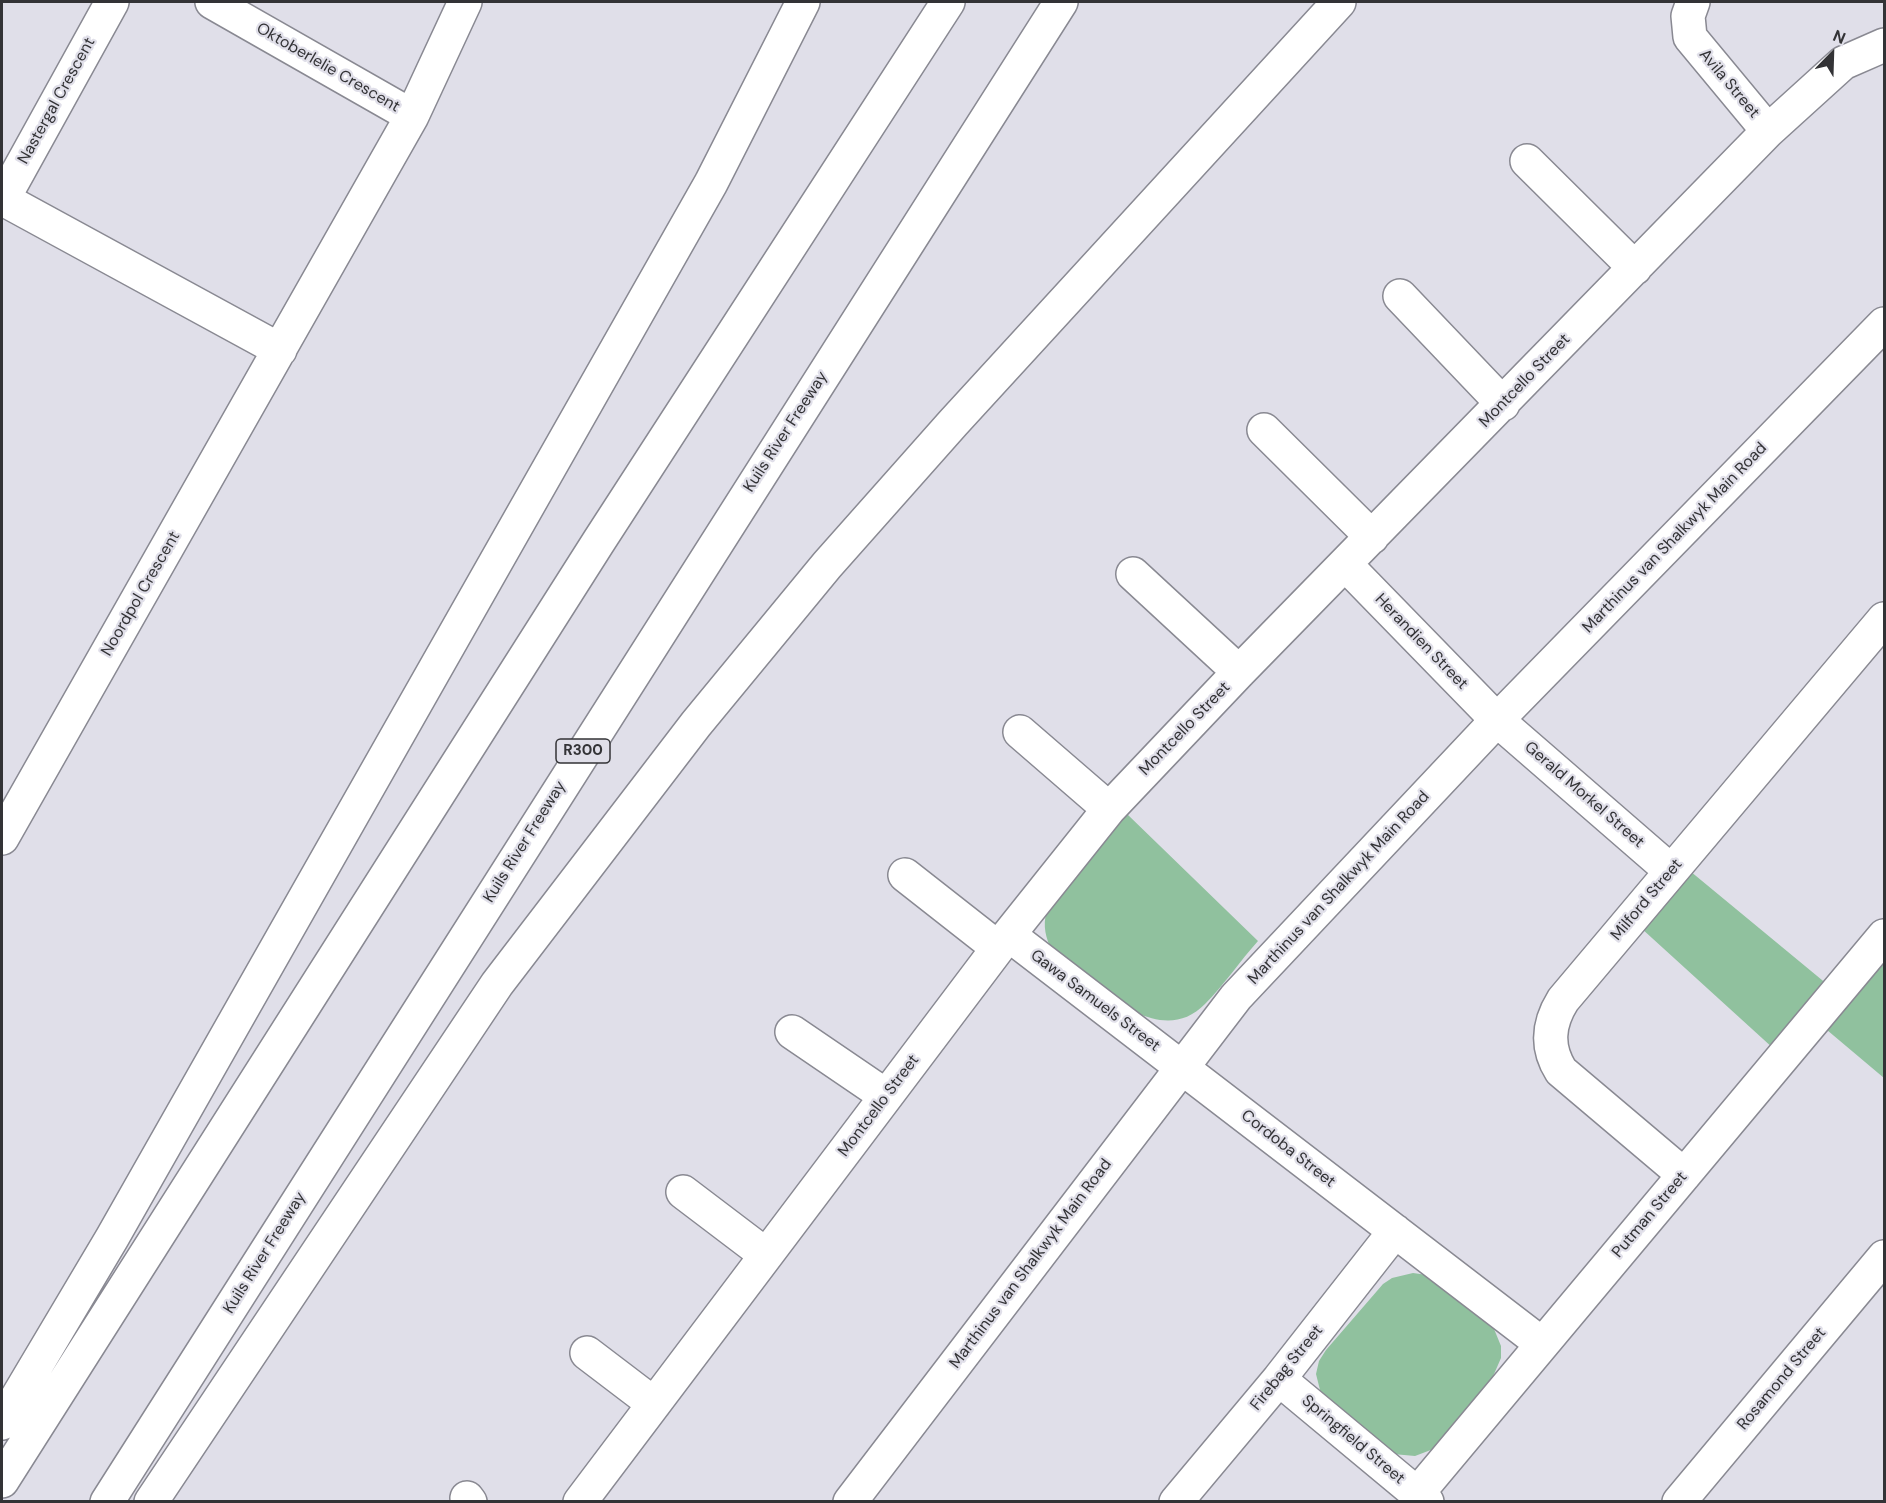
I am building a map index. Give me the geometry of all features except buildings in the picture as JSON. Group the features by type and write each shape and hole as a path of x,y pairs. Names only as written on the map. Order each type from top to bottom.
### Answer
{"main road":[{"name":"Nastergal Crescent","path":"2,200 112,2"},
{"name":"Oktoberlelie Crescent","path":"212,2 412,116"},
{"name":"Oktoberlelie Crescent","path":"319,281 412,116 465,2"},
{"path":"2,1423 118,1228 711,183 803,2"},
{"path":"2,1481 598,541 948,2"},
{"name":"Kuils River Freeway","path":"107,1502 1061,2"},
{"path":"151,1502 497,984 696,724 827,565 953,423 1340,2"},
{"name":"Avila Street","path":"1693,2 1688,16 1690,37 1768,131"},
{"name":"Montcello Street","path":"580,1502 1004,941 1109,809 1239,672 1768,131 1843,63 1884,45"},
{"path":"1527,161 1635,268"},
{"path":"2,200 280,350"},
{"name":"Noordpol Crescent","path":"3,834 319,281"},
{"path":"1400,296 1503,404"},
{"name":"Marthinus van Shalkwyk Main Road","path":"850,1502 1236,997 1497,720 1884,324"},
{"path":"1264,430 1372,537"},
{"name":"Herandien Street","path":"1345,564 1497,720"},
{"path":"1133,574 1239,672"},
{"name":"Milford Street","path":"1684,1174 1561,1071 1554,1059 1550,1032 1552,1021 1563,1000 1884,619"},
{"name":"Gerald Morkel Street","path":"1497,720 1671,871"},
{"path":"1020,732 1109,809"},
{"name":"Gawa Samuels Street","path":"905,875 1004,941 1182,1066"},
{"name":"Putman Street","path":"1422,1498 1542,1344 1884,936"},
{"path":"792,1032 886,1096"},
{"name":"Cordoba Street","path":"1182,1066 1542,1344"},
{"path":"683,1192 766,1255"},
{"name":"Firebag Street","path":"1176,1502 1279,1379 1395,1231"},
{"name":"Rosamond Street","path":"1679,1502 1884,1257"},
{"path":"587,1353 654,1404"},
{"name":"Springfield Street","path":"1279,1379 1422,1498"}],"green space":[{"path":"1127,814 1258,941 1212,997 1186,1017 1165,1020 1144,1016 1123,1006 1050,947 1046,937 1045,917 1048,906"},
{"path":"1690,871 1828,985 1774,1049 1641,928"},
{"path":"1884,961 1884,1078 1827,1030"},
{"path":"1413,1273 1427,1275 1492,1324 1501,1346 1501,1358 1491,1381 1436,1448 1415,1456 1393,1454 1321,1394 1316,1374 1319,1361 1326,1350 1383,1284 1392,1278"}]}
